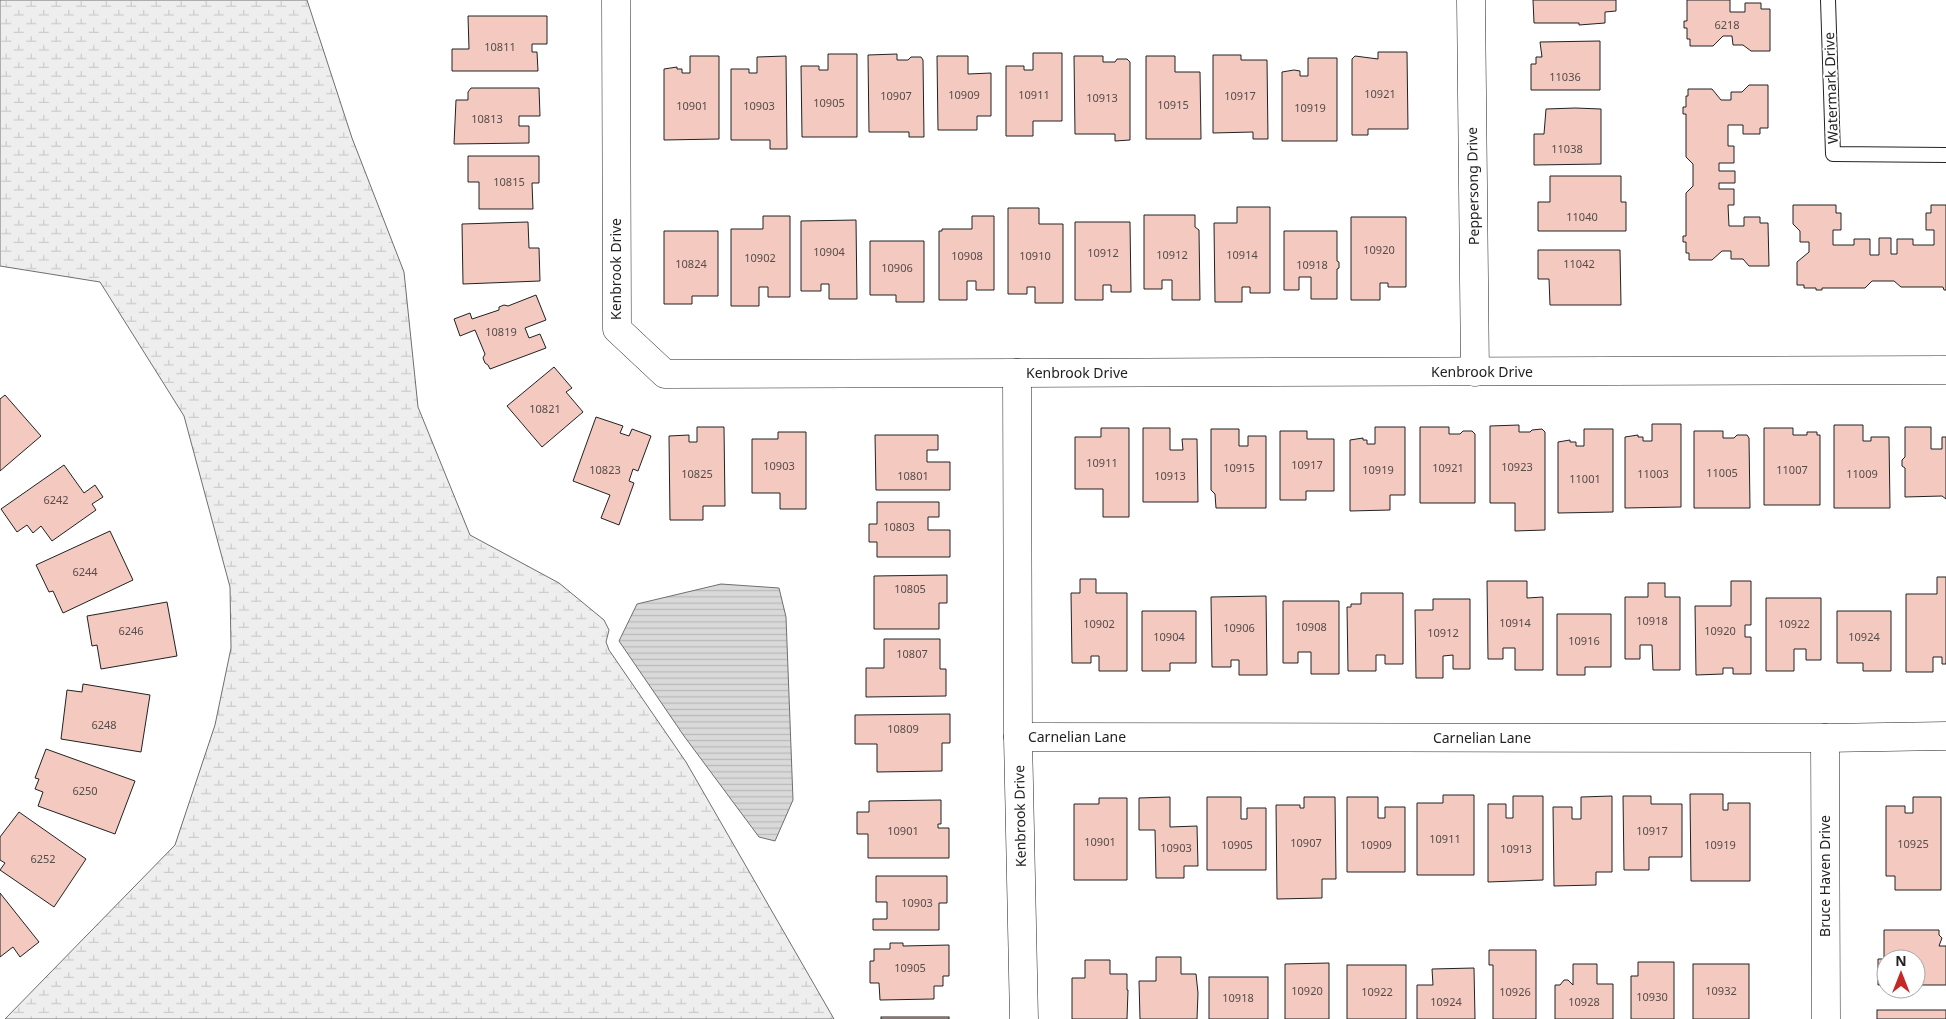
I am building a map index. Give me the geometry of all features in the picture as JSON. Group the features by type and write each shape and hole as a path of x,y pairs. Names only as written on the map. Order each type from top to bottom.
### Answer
{"street":[{"name":"Kenbrook Drive","path":"616,0 616,329 665,374 1946,370"},
{"name":"Peppersong Drive","path":"1471,0 1475,372"},
{"name":"Kenbrook Drive","path":"1017,373 1018,737 1024,1019"},
{"name":"Carnelian Lane","path":"1018,737 1825,738 1946,736"},
{"name":"Bruce Haven Drive","path":"1825,738 1826,1017"}],"lane":[{"name":"Watermark Drive","path":"1828,0 1833,154 1946,155"}],"green space":[{"path":"0,0 307,0 352,138 404,272 418,407 470,535 559,583 604,620 609,630 606,642 609,650 686,762 834,1019 5,1019 175,845 215,725 231,648 230,587 184,416 100,282 0,266"}],"shaded area":[{"path":"721,584 779,588 786,617 793,800 775,841 759,837 684,736 619,641 637,604"}],"building":[{"path":"1533,0 1616,0 1616,11 1605,12 1605,23 1579,25 1579,23 1534,23"},
{"path":"1687,0 1730,0 1730,12 1745,12 1745,3 1761,3 1761,9 1770,9 1770,51 1751,51 1743,45 1733,45 1732,36 1723,36 1713,46 1690,46 1690,39 1687,39 1687,28 1684,28 1684,21 1687,21"},
{"path":"468,16 547,16 547,44 532,44 532,52 537,52 538,71 452,71 452,49 469,49"},
{"path":"1600,41 1600,90 1531,90 1531,64 1536,64 1536,57 1542,57 1540,42"},
{"path":"1378,52 1407,52 1408,129 1368,129 1368,135 1352,135 1352,59 1355,56 1378,59"},
{"path":"1033,53 1062,53 1062,121 1033,121 1033,136 1006,136 1006,66 1024,66 1024,70 1033,70"},
{"path":"828,54 857,54 857,137 802,137 801,66 819,66 819,70 828,70"},
{"path":"897,54 897,60 921,57 923,60 924,137 909,137 909,132 869,132 868,55"},
{"path":"1213,55 1241,55 1241,60 1267,60 1268,139 1253,139 1253,132 1213,133"},
{"path":"690,56 719,56 719,139 664,140 664,69 677,67 677,69 682,69 682,73 690,73"},
{"path":"786,56 787,149 770,149 770,140 731,140 731,69 749,69 749,73 757,73 757,57"},
{"path":"937,56 968,56 968,74 991,73 991,116 977,116 977,130 938,130"},
{"path":"1074,56 1103,56 1103,62 1127,59 1130,62 1130,140 1115,141 1115,134 1075,134"},
{"path":"1146,56 1175,56 1175,72 1200,72 1201,139 1146,139"},
{"path":"1308,58 1337,58 1337,141 1282,141 1282,72 1294,70 1300,71 1300,76 1308,76"},
{"path":"1749,85 1768,85 1768,128 1760,128 1760,134 1743,134 1743,125 1728,125 1728,146 1734,146 1734,163 1719,163 1719,171 1735,171 1735,183 1719,183 1719,189 1734,189 1734,205 1728,205 1729,226 1744,226 1744,217 1760,217 1760,223 1768,223 1769,266 1749,266 1743,259 1731,259 1731,251 1722,251 1712,260 1689,260 1689,253 1686,253 1686,242 1683,242 1683,236 1686,236 1686,193 1693,186 1693,164 1686,157 1686,114 1683,114 1683,107 1686,107 1688,89 1712,89 1721,100 1731,100 1731,92 1742,92"},
{"path":"471,88 539,88 540,116 519,116 519,126 529,126 529,143 454,144 456,100 468,100 468,92"},
{"path":"1546,109 1601,109 1601,164 1534,165 1534,134 1544,134"},
{"path":"468,156 539,156 539,183 532,183 533,209 479,209 479,182 468,182"},
{"path":"1550,176 1621,176 1621,202 1626,202 1626,231 1538,231 1538,202 1550,202"},
{"path":"1793,205 1836,205 1836,213 1841,213 1841,230 1833,230 1833,245 1854,245 1854,239 1870,239 1870,255 1879,255 1879,238 1891,238 1891,254 1897,254 1897,239 1913,239 1913,245 1934,245 1934,230 1926,230 1926,213 1931,213 1931,205 1946,205 1946,290 1943,287 1901,287 1894,281 1872,281 1865,288 1822,288 1822,290 1804,288 1804,285 1797,285 1797,262 1809,252 1809,242 1800,242 1800,231 1793,224"},
{"path":"1237,207 1270,207 1270,293 1250,293 1250,287 1242,287 1242,302 1215,302 1214,223 1237,223"},
{"path":"1008,208 1039,208 1039,224 1063,224 1063,303 1035,303 1035,287 1027,287 1027,294 1008,294"},
{"path":"1144,215 1195,215 1195,227 1199,230 1200,300 1172,300 1172,280 1162,280 1162,289 1144,289"},
{"path":"763,216 790,216 790,297 768,297 768,287 759,287 759,306 731,306 731,229 763,229"},
{"path":"972,216 994,216 994,290 976,290 976,281 967,281 967,300 939,300 939,231 942,231 942,229 972,229"},
{"path":"1351,217 1406,217 1406,287 1388,287 1388,283 1380,283 1380,300 1351,300"},
{"path":"856,220 857,299 829,299 829,284 821,284 821,291 801,291 801,221"},
{"path":"528,222 529,248 539,248 540,281 463,284 462,224"},
{"path":"1075,222 1130,222 1131,292 1111,292 1111,285 1103,285 1103,300 1075,300"},
{"path":"664,231 718,231 718,296 692,296 692,304 664,304"},
{"path":"1284,231 1337,231 1337,261 1339,262 1339,268 1337,269 1337,299 1311,299 1311,277 1299,277 1299,290 1284,290"},
{"path":"870,241 924,241 924,302 896,302 896,295 870,295"},
{"path":"1538,250 1620,250 1621,305 1550,305 1549,279 1538,279"},
{"path":"536,295 546,320 525,328 529,338 540,334 546,348 490,369 483,358 485,354 475,330 460,336 454,319 470,313 472,319 499,310 499,307 504,305 508,306"},
{"path":"554,367 572,388 566,392 583,412 542,447 507,406"},
{"path":"5,395 41,436 0,471 0,399"},
{"path":"596,417 623,426 620,433 629,436 632,429 651,436 638,471 633,469 629,481 634,483 619,525 601,518 610,495 573,481"},
{"path":"1652,424 1681,424 1681,507 1625,508 1625,437 1638,435 1638,437 1643,437 1643,441 1652,441"},
{"path":"1519,425 1519,432 1542,429 1545,432 1545,530 1515,531 1515,503 1490,503 1490,426"},
{"path":"1834,425 1863,425 1863,441 1871,441 1871,437 1889,437 1890,508 1834,508"},
{"path":"697,427 724,427 725,506 703,506 703,520 670,520 669,436 689,435 689,442 697,442"},
{"path":"1375,427 1405,427 1405,495 1390,495 1390,510 1350,511 1350,440 1363,438 1363,440 1367,440 1367,444 1375,444"},
{"path":"1420,427 1449,427 1449,434 1472,431 1475,434 1475,503 1420,503"},
{"path":"1905,427 1931,427 1931,449 1942,449 1942,437 1946,437 1946,499 1942,496 1905,497 1905,468 1902,466 1902,460 1905,457"},
{"path":"1101,428 1129,428 1129,517 1103,517 1103,489 1075,489 1075,437 1101,437"},
{"path":"1143,428 1170,428 1170,450 1183,450 1182,439 1197,439 1198,502 1143,502"},
{"path":"1764,428 1793,428 1793,435 1807,435 1807,432 1817,432 1817,435 1820,435 1820,505 1764,505"},
{"path":"1211,429 1239,429 1239,446 1248,446 1248,436 1266,436 1266,508 1216,508 1215,494 1211,490"},
{"path":"1584,429 1613,429 1613,512 1558,513 1558,442 1570,440 1570,442 1576,442 1576,446 1584,446"},
{"path":"1280,431 1307,431 1307,439 1334,439 1334,491 1306,491 1306,500 1280,500"},
{"path":"1694,431 1723,431 1723,438 1747,435 1749,438 1750,508 1694,508"},
{"path":"778,432 806,432 806,509 780,509 780,493 752,493 752,439 778,439"},
{"path":"875,435 938,435 938,450 927,450 927,462 950,462 950,490 876,490"},
{"path":"64,465 84,493 95,485 103,497 92,504 96,510 52,541 41,526 33,533 27,525 17,532 1,509"},
{"path":"877,502 939,502 939,517 928,517 928,530 950,530 950,557 877,557 877,542 869,542 869,524 877,524"},
{"path":"110,531 133,580 63,613 53,591 49,592 36,565"},
{"path":"947,575 947,603 939,603 939,629 874,629 874,576"},
{"path":"1937,577 1946,577 1946,664 1942,664 1942,657 1933,657 1933,672 1906,672 1906,594 1937,594"},
{"path":"1080,579 1096,579 1096,593 1127,593 1127,671 1099,671 1099,656 1091,656 1091,663 1072,663 1071,593 1080,593"},
{"path":"1487,581 1527,581 1527,598 1543,597 1543,670 1515,670 1515,648 1503,648 1503,659 1488,659"},
{"path":"1731,581 1751,581 1751,625 1745,625 1745,637 1751,637 1751,674 1733,674 1733,668 1723,668 1723,674 1696,675 1695,606 1731,606"},
{"path":"1648,583 1665,583 1665,597 1680,597 1680,670 1653,670 1652,645 1640,645 1640,659 1625,659 1625,597 1648,597"},
{"path":"1361,593 1403,593 1403,664 1385,664 1385,655 1376,655 1376,671 1348,671 1347,607 1351,607 1351,604 1361,604"},
{"path":"1266,596 1267,675 1239,675 1239,660 1231,660 1231,667 1212,667 1211,597"},
{"path":"1766,598 1821,598 1821,660 1806,660 1806,649 1794,649 1794,671 1766,671"},
{"path":"1433,599 1470,599 1470,669 1453,669 1453,655 1443,656 1443,678 1416,678 1415,610 1433,610"},
{"path":"1283,601 1339,601 1339,674 1311,674 1311,652 1298,652 1298,663 1283,663"},
{"path":"167,602 177,656 101,669 97,645 92,646 87,616"},
{"path":"1142,611 1196,611 1196,663 1170,663 1170,671 1142,671"},
{"path":"1837,611 1891,611 1891,671 1863,671 1863,663 1837,663"},
{"path":"1557,614 1611,614 1611,667 1585,667 1585,675 1557,675"},
{"path":"884,639 940,639 940,669 946,669 946,696 866,697 866,668 884,668"},
{"path":"83,684 150,695 141,752 61,739 67,690 82,692"},
{"path":"950,714 950,743 942,743 942,771 877,772 877,744 855,744 855,715"},
{"path":"46,749 135,781 115,834 38,806 43,792 35,789 39,779 35,778"},
{"path":"1690,794 1723,794 1723,810 1728,810 1728,803 1750,803 1750,881 1691,881"},
{"path":"1443,795 1474,795 1474,875 1417,875 1417,803 1443,803"},
{"path":"1513,796 1543,796 1543,880 1488,882 1488,804 1506,804 1506,818 1513,818"},
{"path":"1612,796 1612,872 1596,872 1596,885 1554,886 1553,807 1572,807 1572,819 1581,819 1581,797"},
{"path":"1623,796 1651,796 1651,804 1682,804 1682,857 1649,857 1649,870 1624,870"},
{"path":"1170,797 1170,827 1197,826 1198,866 1184,866 1184,878 1156,878 1155,830 1139,830 1139,798"},
{"path":"1207,797 1241,797 1241,819 1247,819 1247,808 1266,808 1266,870 1207,870"},
{"path":"1304,797 1335,797 1336,879 1322,879 1322,898 1277,899 1276,805 1300,805 1300,808 1304,808"},
{"path":"1347,797 1378,797 1378,818 1385,818 1385,807 1405,807 1405,872 1347,872"},
{"path":"1913,797 1941,797 1941,890 1895,890 1895,876 1886,876 1886,806 1905,806 1905,813 1913,813"},
{"path":"1099,798 1127,798 1127,880 1074,880 1074,804 1099,804"},
{"path":"941,800 941,824 938,824 938,828 949,828 949,858 868,858 868,834 857,834 857,812 869,812 869,801"},
{"path":"19,812 86,859 54,907 0,870 5,863 0,860 0,837"},
{"path":"876,876 947,876 947,903 939,903 939,930 873,930 873,919 887,919 887,902 876,902"},
{"path":"0,893 39,942 20,957 13,947 0,957"},
{"path":"1884,930 1939,930 1939,935 1942,938 1939,946 1946,946 1946,985 1926,985 1926,949 1884,949"},
{"path":"890,943 903,943 903,946 949,945 949,976 943,976 943,986 934,986 934,999 880,1000 879,983 870,983 870,961 874,961 874,949 890,949"},
{"path":"1489,950 1536,950 1536,1019 1493,1019 1493,965 1489,965"},
{"path":"1156,957 1181,957 1181,974 1196,974 1198,993 1197,1019 1140,1019 1139,981 1156,981"},
{"path":"1085,960 1110,960 1110,974 1127,974 1127,1019 1072,1019 1072,978 1085,978"},
{"path":"1638,962 1674,962 1674,1019 1631,1019 1631,976 1638,976"},
{"path":"1329,963 1329,1019 1285,1019 1285,964"},
{"path":"1573,964 1597,964 1597,984 1613,984 1613,1019 1555,1019 1555,985 1560,985 1564,980 1568,980 1573,985"},
{"path":"1693,964 1749,964 1749,1019 1693,1019"},
{"path":"1347,965 1406,965 1406,1019 1347,1019"},
{"path":"1474,968 1475,1019 1417,1019 1417,985 1433,985 1432,969"},
{"path":"1209,977 1268,977 1268,1019 1209,1019"},
{"path":"1877,1010 1946,1010 1946,1019 1877,1019"},
{"path":"881,1017 949,1017 949,1019 881,1019"}]}
